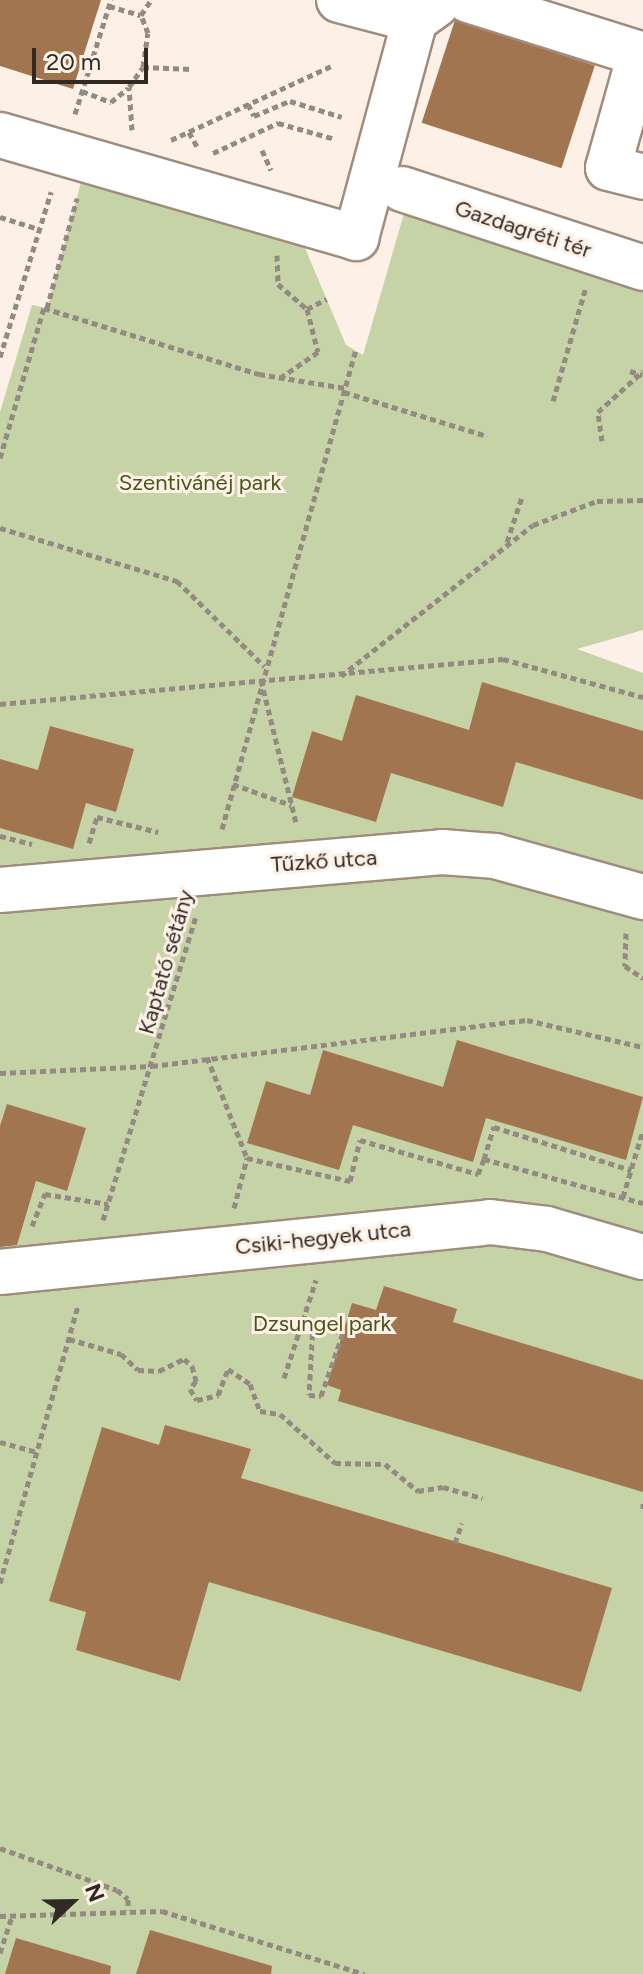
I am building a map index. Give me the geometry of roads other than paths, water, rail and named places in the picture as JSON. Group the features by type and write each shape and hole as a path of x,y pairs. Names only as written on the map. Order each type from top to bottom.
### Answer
{"street":[{"path":"0,135 71,172 356,238 426,7 339,0"},
{"path":"468,0 641,55 608,168 643,177"},
{"name":"Gazdagréti tér","path":"402,189 643,268"},
{"name":"Tűzkő utca","path":"0,890 210,869 442,852 495,856 643,897"},
{"name":"Csiki-hegyek utca","path":"0,1272 327,1236 490,1222 547,1229 643,1257"}],"park label":[{"name":"Szentivánéj park","path":"200,483"},
{"name":"Dzsungel park","path":"322,1324"}]}
